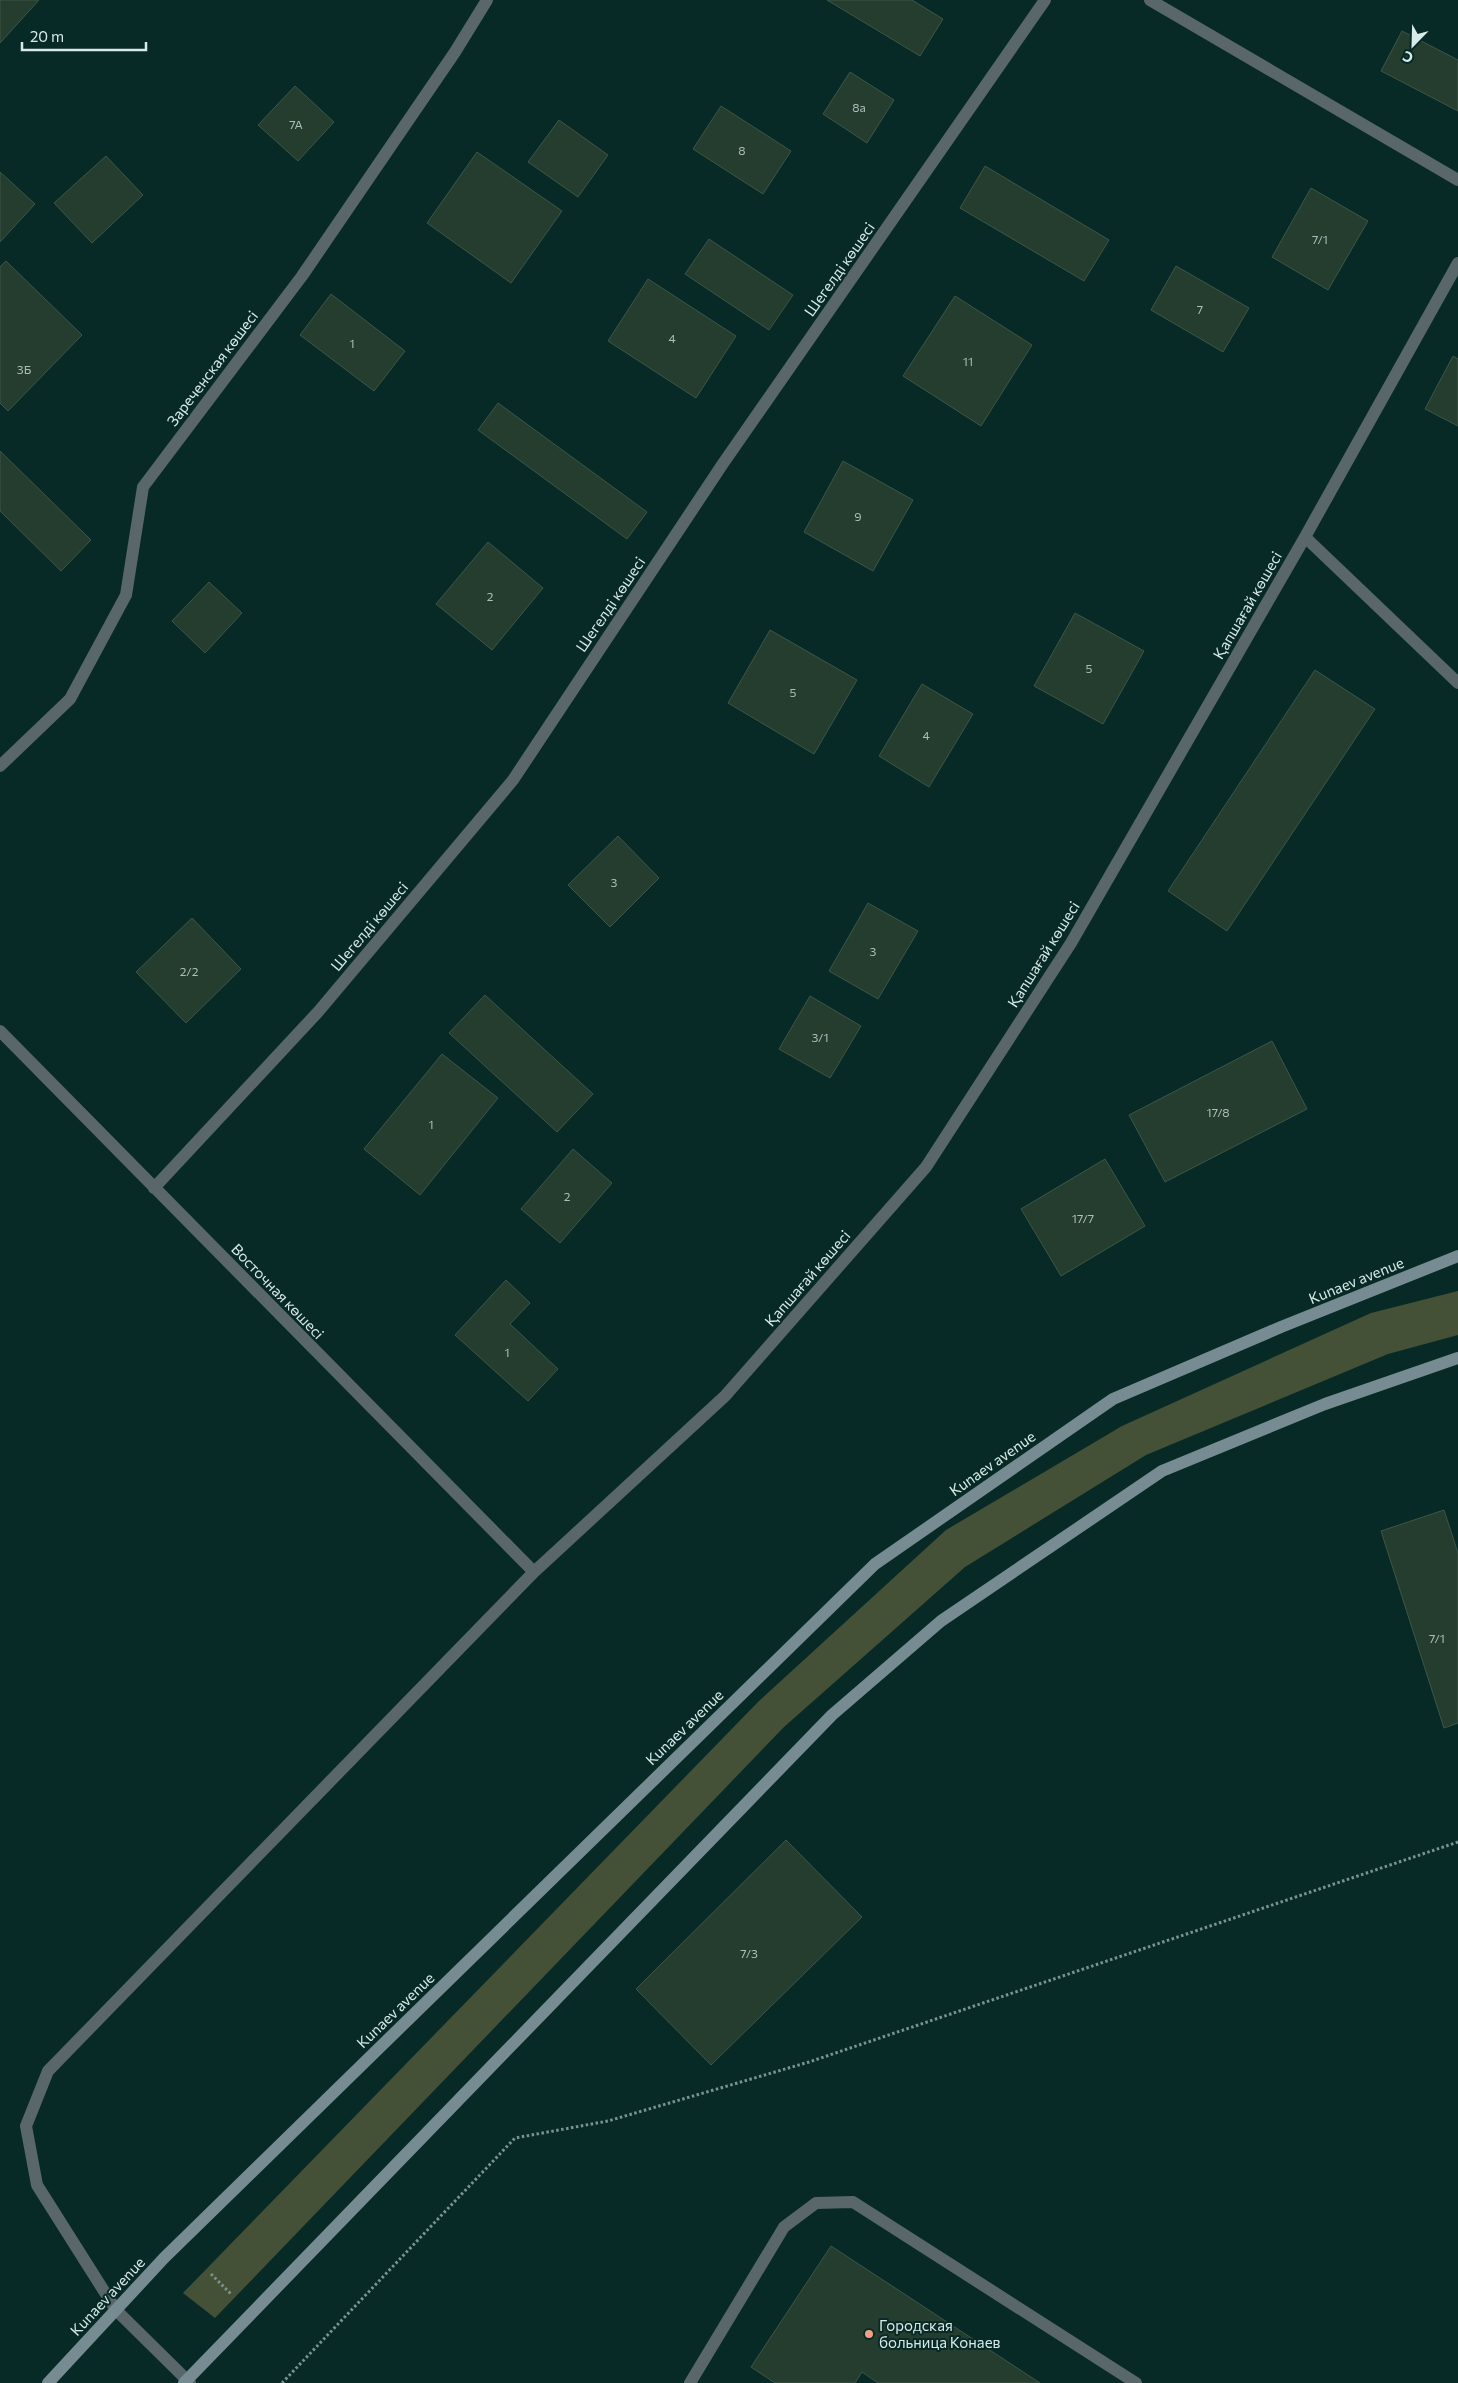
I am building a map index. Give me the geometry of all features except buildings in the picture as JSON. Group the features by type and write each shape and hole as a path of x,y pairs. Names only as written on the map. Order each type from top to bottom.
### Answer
{"main road":[{"name":"Kunaev avenue","path":"48,2383 180,2242 875,1564 1113,1399 1281,1327 1458,1256"},
{"path":"187,2382 832,1715 941,1622 1162,1471 1325,1404 1458,1358"}],"street":[{"name":"Зареченская көшесі","path":"0,766 70,699 126,595 143,487 302,276 455,52 487,0"},
{"name":"Шегелді көшесі","path":"154,1188 318,1012 513,780 728,457 1045,0"},
{"path":"1150,0 1458,180"},
{"name":"Қапшағай көшесі","path":"187,2382 116,2310 37,2186 26,2126 48,2071 534,1572 725,1396 926,1167 1071,943 1305,536 1458,263"},
{"path":"1305,536 1458,683"},
{"name":"Восточная көшесі","path":"0,1031 534,1572"},
{"path":"690,2383 784,2227 816,2203 853,2202 1136,2383"}],"path":[{"path":"282,2383 515,2138 608,2121 810,2062 1458,1842"},
{"path":"211,2274 235,2298"}],"green space":[{"path":"1458,1291 1458,1335 1388,1354 1146,1455 965,1567 784,1727 215,2318 183,2293 758,1702 946,1530 1122,1426 1371,1313"}],"place":[{"name":"Городская больница Конаев","path":"869,2334"}]}
